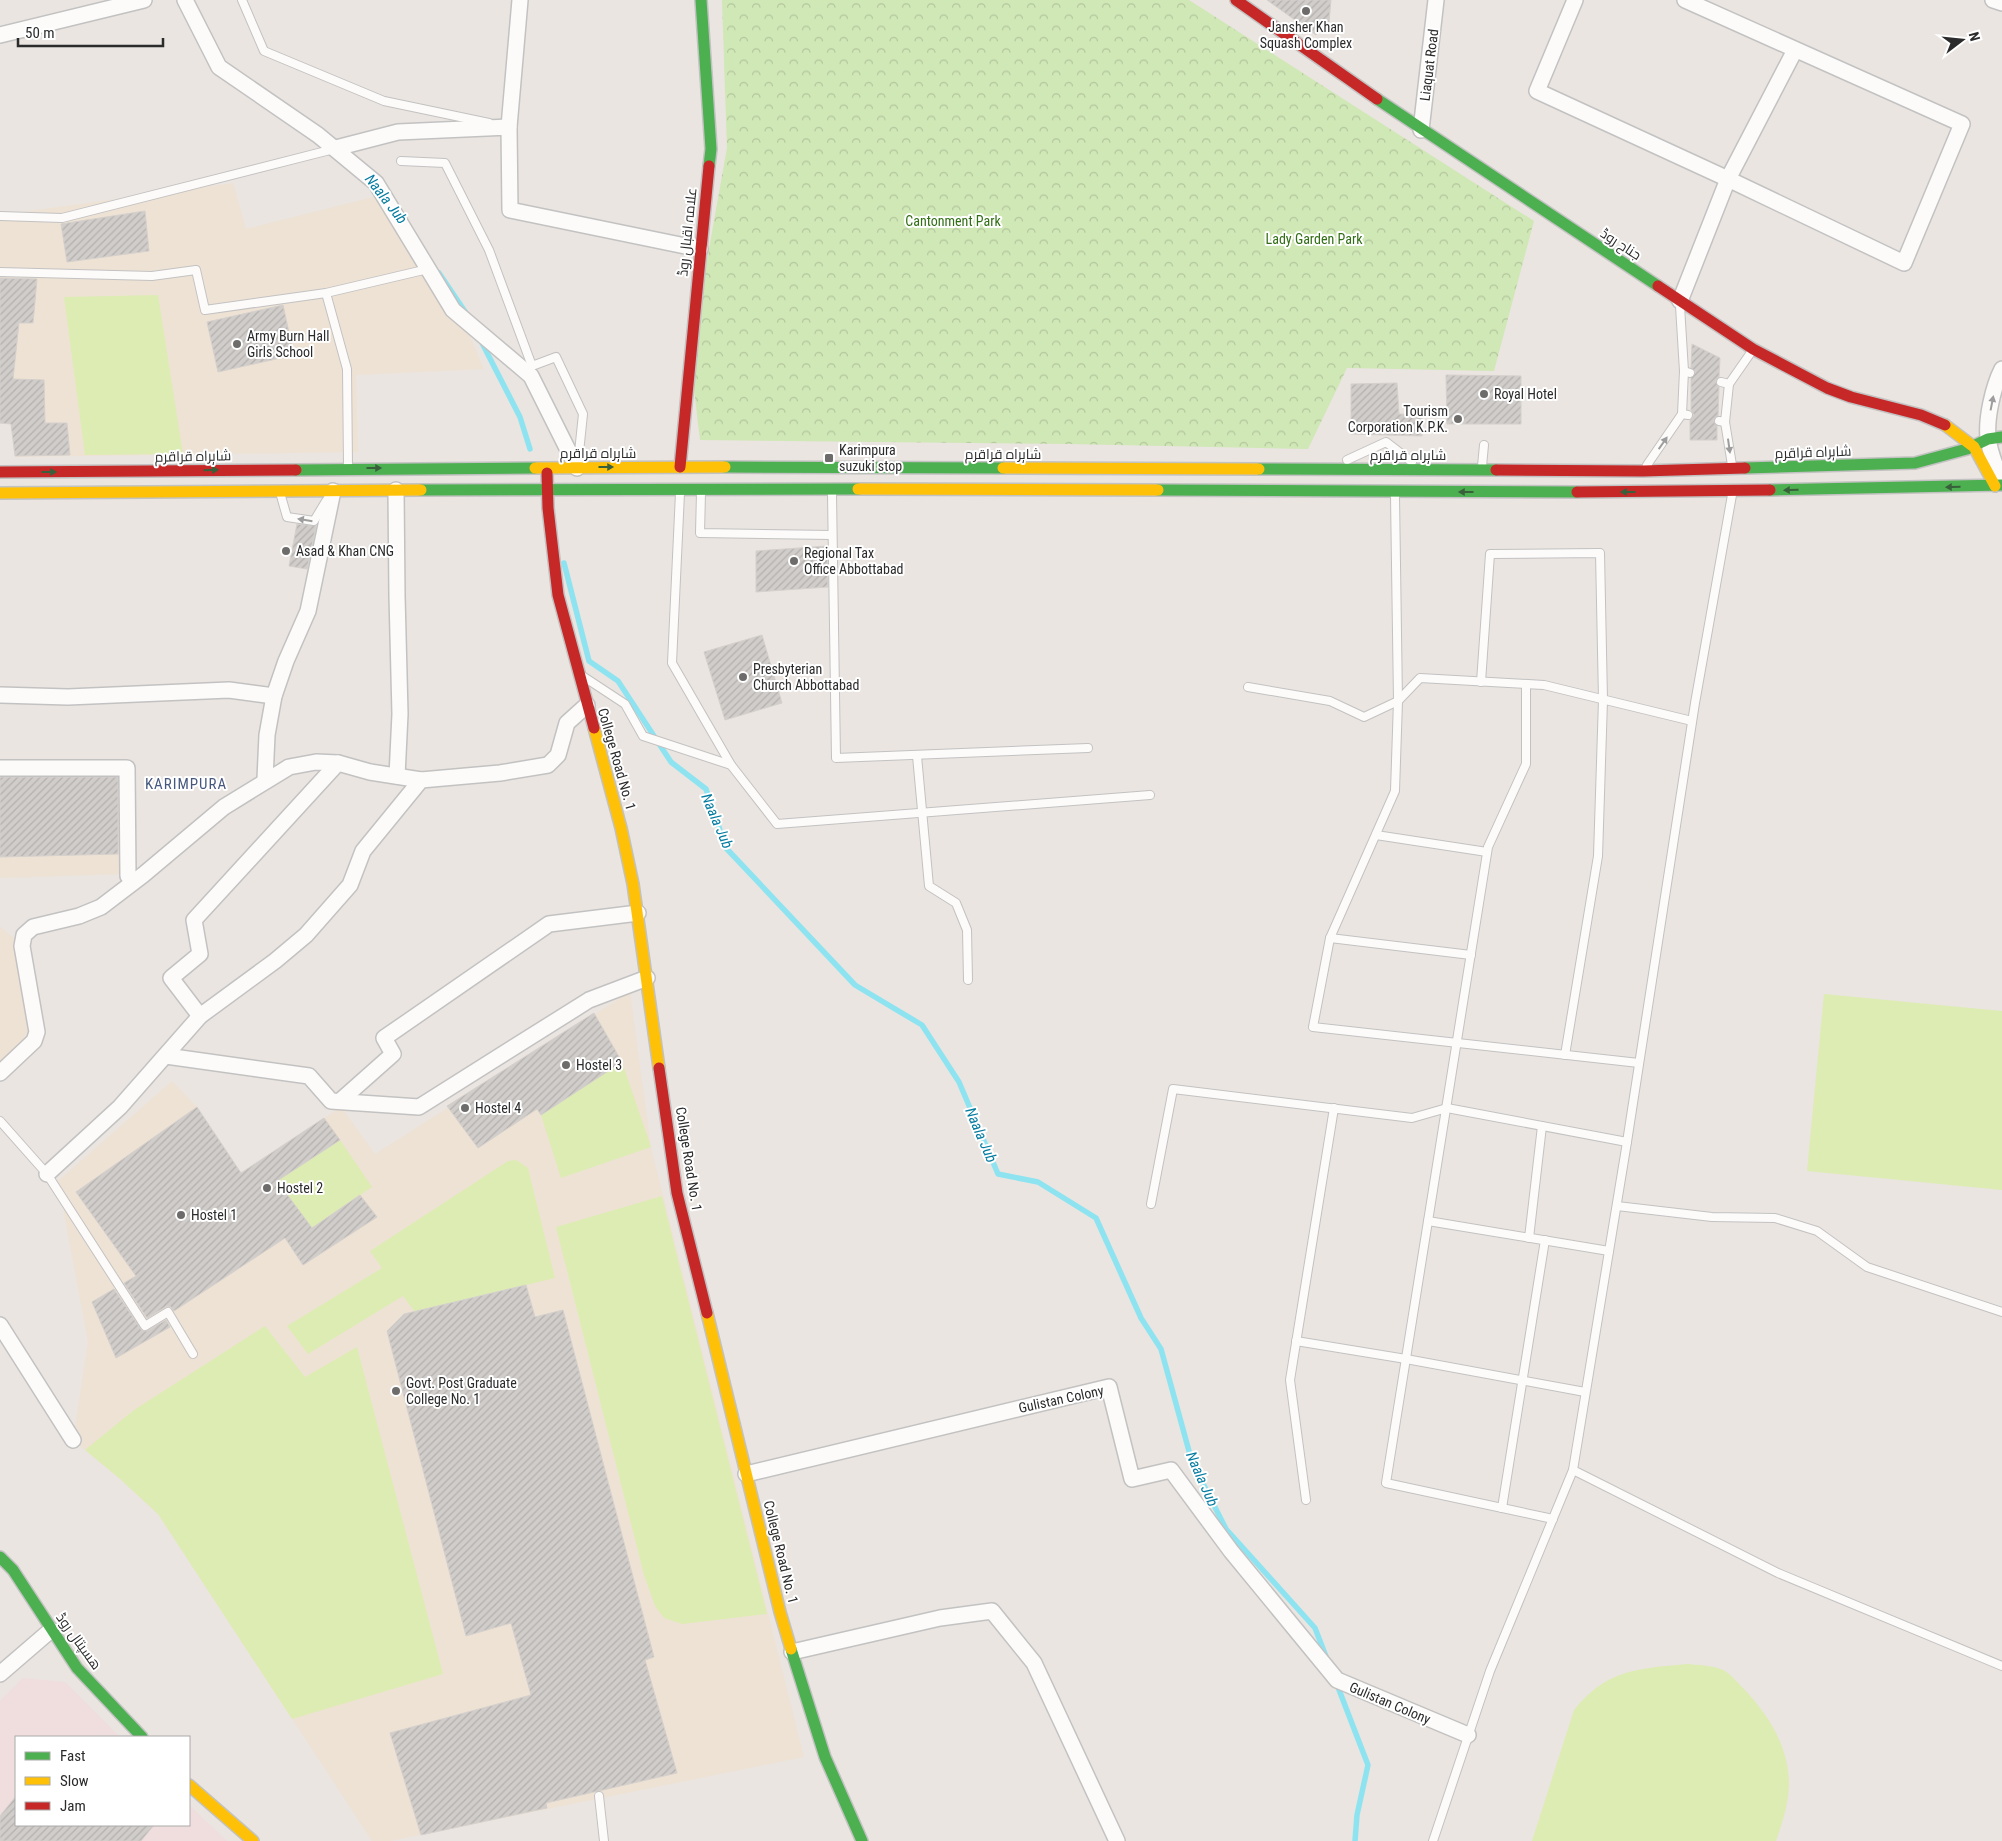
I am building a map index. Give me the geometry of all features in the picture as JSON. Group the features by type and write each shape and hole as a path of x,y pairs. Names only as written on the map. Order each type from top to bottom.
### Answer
{"main road":[{"name":"علامہ اقبال روڈ","path":"680,467 710,148 701,0"},
{"name":"جناح روڈ","path":"1236,0 1421,130 1753,349 1827,388 1851,397 1920,415 1939,422 1956,432 1974,447 2000,483"},
{"name":"شاہراہ قراقرم","path":"0,472 680,467 1643,471 1916,463 1974,447 1995,438"},
{"name":"College Road No. 1","path":"546,468 558,595 621,828 638,913 677,1193 780,1612 825,1757 862,1841"},
{"path":"0,493 680,488 1395,492 1733,491 2000,483"},
{"name":"ھسپتال روڈ","path":"0,1557 13,1570 78,1668 141,1736"},
{"path":"190,1786 246,1839"}],"street":[{"path":"0,35 144,0"},
{"path":"185,0 219,67 336,148 376,183 453,310 531,376 577,468"},
{"path":"520,0 509,127 510,210 700,249"},
{"name":"Liaquat Road","path":"1421,130 1436,0"},
{"path":"1575,0 1537,90 1904,263 1962,124 1685,0"},
{"path":"1993,0 2002,3"},
{"path":"1680,301 1728,179 1796,50"},
{"path":"336,148 398,132 509,127"},
{"path":"2000,483 1990,408 1996,380 2002,370"},
{"path":"396,490 400,714 397,776"},
{"path":"265,779 267,735 274,696 308,611 333,491"},
{"path":"0,695 68,697 229,690 274,696"},
{"path":"0,1073 34,1041 37,1032 23,957 24,935 33,927 79,916 101,907 224,807 265,779 288,767 316,762 338,764 421,780 500,773 548,765 558,755 567,724 587,705"},
{"path":"200,1016 170,978 200,954 194,920 338,764"},
{"path":"0,768 127,768 128,876 134,881"},
{"path":"46,1174 120,1107 200,1016 275,961 306,935 350,885 362,851 421,780"},
{"path":"340,1101 393,1054 384,1038 550,924 638,913"},
{"path":"166,1056 309,1076 331,1101 420,1107 589,1000 647,978"},
{"path":"0,1325 73,1440"},
{"name":"Gulistan Colony","path":"746,1474 1109,1387 1132,1479 1171,1470 1231,1551 1337,1680 1468,1735"},
{"path":"792,1652 940,1618 992,1611 1034,1663 1117,1841"},
{"path":"0,1674 51,1630"}],"lane":[{"path":"242,0 264,51 384,101 509,127"},
{"path":"0,216 62,218 336,148"},
{"path":"401,160 444,162 489,250 532,366 556,357 583,414 577,468"},
{"path":"0,272 152,276 196,270 205,310 326,293 428,269"},
{"path":"326,293 347,369 348,469"},
{"path":"1643,471 1685,415 1687,372 1680,301"},
{"path":"1732,469 1722,422 1725,383 1753,349"},
{"path":"1324,470 1386,442 1423,470"},
{"path":"1482,470 1484,445"},
{"path":"680,488 672,663 731,765 777,824 1150,795"},
{"path":"702,489 700,532 832,535"},
{"path":"832,490 836,758 1088,748"},
{"path":"279,491 287,517 314,522 333,491"},
{"path":"1433,1841 1490,1671 1573,1470 1640,1063 1692,721 1733,491"},
{"path":"1395,492 1398,701 1395,791 1330,938 1313,1027 1640,1063"},
{"path":"1481,682 1490,554 1600,553 1604,700 1598,856 1565,1055"},
{"path":"578,673 624,704 643,736 731,765"},
{"path":"1248,687 1330,701 1364,717 1398,701 1420,678 1544,685 1692,721"},
{"path":"1526,684 1526,764 1487,852 1386,1483 1552,1519"},
{"path":"917,756 924,813 929,886 956,903 960,912 967,930 968,980"},
{"path":"1376,835 1487,852"},
{"path":"1330,938 1471,955"},
{"path":"1151,1204 1172,1089 1412,1118 1446,1108 1627,1142"},
{"path":"1306,1500 1290,1380 1334,1108"},
{"path":"0,1121 46,1174 145,1326 168,1312 193,1354"},
{"path":"1529,1238 1542,1126"},
{"path":"1617,1206 1712,1217 1775,1218 1817,1231 1867,1267 2002,1312"},
{"path":"1428,1221 1609,1251"},
{"path":"1502,1508 1545,1240"},
{"path":"1296,1341 1586,1392"},
{"path":"1573,1470 1778,1573 2002,1666"},
{"path":"599,1796 604,1841"}],"shaded area":[{"name":"Army Burn Hall Girls School","path":"233,183 246,229 378,196 463,320 484,369 356,375 358,452 15,457 11,424 0,423 0,215"},
{"path":"125,773 123,874 0,878 0,774"},
{"path":"0,927 15,939 27,1008 28,1031 17,1051 0,1066"},
{"name":"Govt. Post Graduate College No. 1","path":"630,992 651,1147 804,1757 390,1841 372,1841 158,1514 119,1478 73,1440 88,1342 58,1181 172,1081 197,1107 241,1173 341,1107 375,1154"},
{"path":"23,1678 65,1682 119,1736 15,1736 15,1826 190,1826 190,1806 227,1841 0,1841 0,1701"}],"green space":[{"name":"Cantonment Park","path":"722,0 1189,0 1534,221 1494,371 1347,368 1308,449 700,440 690,355 727,148"},
{"path":"158,295 183,454 85,455 64,297"},
{"path":"1824,994 2002,1011 2002,1190 1807,1171"},
{"path":"622,1062 651,1147 561,1178 541,1115"},
{"path":"340,1140 372,1187 312,1228 277,1181"},
{"path":"516,1160 528,1168 555,1278 415,1312 403,1296 308,1354 287,1326 382,1268 370,1251 508,1161"},
{"path":"662,1196 767,1614 682,1624 664,1618 655,1606 644,1575 556,1227"},
{"path":"265,1326 305,1377 357,1347 443,1674 292,1719 158,1514 85,1450 134,1410"},
{"path":"1686,1664 1714,1667 1728,1673 1761,1708 1775,1731 1785,1755 1789,1782 1785,1811 1776,1841 1532,1841 1574,1710 1586,1696 1611,1679 1624,1674 1638,1670"}],"building":[{"name":"Jansher Khan Squash Complex","path":"1267,0 1331,0 1329,22 1316,35"},
{"path":"145,211 149,251 67,262 61,224"},
{"path":"0,278 37,279 33,323 19,323 13,379 44,380 45,423 67,423 70,455 15,456 11,424 0,423"},
{"path":"283,305 294,355 218,372 207,322"},
{"path":"1692,344 1720,358 1719,377 1715,381 1719,387 1718,416 1713,421 1717,426 1717,440 1690,440 1690,420 1694,415 1691,410 1691,378 1696,372 1691,368"},
{"name":"Royal Hotel","path":"1446,375 1521,376 1521,424 1447,424"},
{"path":"1397,383 1399,414 1422,415 1422,436 1351,434 1351,384"},
{"path":"297,524 316,526 307,569 289,566"},
{"name":"Regional Tax Office Abbottabad","path":"827,546 828,587 756,592 756,551"},
{"name":"Presbyterian Church Abbottabad","path":"762,635 782,703 725,720 704,652"},
{"path":"0,777 118,777 118,854 0,857"},
{"name":"Hostel 3","path":"594,1013 622,1062 541,1115 537,1109 478,1148 447,1106"},
{"name":"Hostel 1","path":"197,1107 241,1173 324,1118 340,1140 277,1181 312,1228 360,1195 377,1217 303,1265 285,1238 174,1311 171,1307 167,1306 147,1318 124,1283 136,1276 76,1192"},
{"path":"526,1285 535,1317 563,1310 654,1657 645,1660 677,1773 546,1803 547,1808 421,1835 390,1733 531,1695 511,1623 466,1636 387,1331 404,1314"},
{"path":"114,1289 142,1331 147,1331 166,1320 170,1327 116,1358 92,1302"},
{"path":"15,1797 15,1826 153,1826 141,1841 0,1841 0,1816"}],"waterway":[{"name":"Naala Jub","path":"439,273 466,313"},
{"name":"Naala Jub","path":"480,339 520,417 530,449"},
{"name":"Naala Jub","path":"564,563 589,661 618,681 671,762 706,789 726,848 855,985 922,1025 959,1082 998,1174 1038,1182 1096,1218 1141,1318 1161,1349 1192,1462 1226,1529 1315,1628 1327,1659"},
{"name":"Naala Jub","path":"1336,1682 1368,1765 1357,1815 1355,1841"}],"traffic: fast":[{"path":"701,0 711,149 709,166"},
{"path":"1377,99 1658,286"},
{"path":"1745,468 1915,463 1967,449 1988,439 2002,437"},
{"path":"725,467 1003,468"},
{"path":"296,470 535,468"},
{"path":"1259,469 1496,470"},
{"path":"1770,490 2002,485"},
{"path":"421,490 858,489"},
{"path":"1158,490 1577,492"},
{"path":"0,1557 13,1570 77,1668 141,1736"},
{"path":"791,1649 825,1757 862,1841"}],"traffic: slow":[{"path":"1945,425 1974,447 1995,486"},
{"path":"535,468 725,467"},
{"path":"1003,468 1259,469"},
{"path":"858,489 1158,490"},
{"path":"0,493 421,490"},
{"path":"594,728 621,828 633,884 659,1068"},
{"path":"707,1313 780,1612 791,1649"},
{"path":"190,1786 253,1841"}],"traffic: jam":[{"path":"1236,0 1377,99"},
{"path":"680,467 709,166"},
{"path":"1658,286 1753,349 1827,388 1851,397 1921,415 1945,425"},
{"path":"1496,470 1643,471 1745,468"},
{"path":"0,472 296,470"},
{"path":"547,473 548,508 558,595 594,728"},
{"path":"1577,492 1770,490"},
{"path":"659,1068 677,1193 707,1313"}],"place":[{"name":"Jansher Khan Squash Complex","path":"1306,11"},
{"name":"Army Burn Hall Girls School","path":"237,344"},
{"name":"Royal Hotel","path":"1484,394"},
{"name":"Tourism Corporation K.P.K.","path":"1458,419"},
{"name":"Karimpura suzuki stop","path":"829,458"},
{"name":"Asad & Khan CNG","path":"286,551"},
{"name":"Regional Tax Office Abbottabad","path":"794,561"},
{"name":"Presbyterian Church Abbottabad","path":"743,677"},
{"name":"Hostel 3","path":"566,1065"},
{"name":"Hostel 4","path":"465,1108"},
{"name":"Hostel 2","path":"267,1188"},
{"name":"Hostel 1","path":"181,1215"},
{"name":"Govt. Post Graduate College No. 1","path":"396,1391"}],"district":[{"name":"KARIMPURA","path":"186,784"}],"park label":[{"name":"Lady Garden Park","path":"1314,239"}]}
